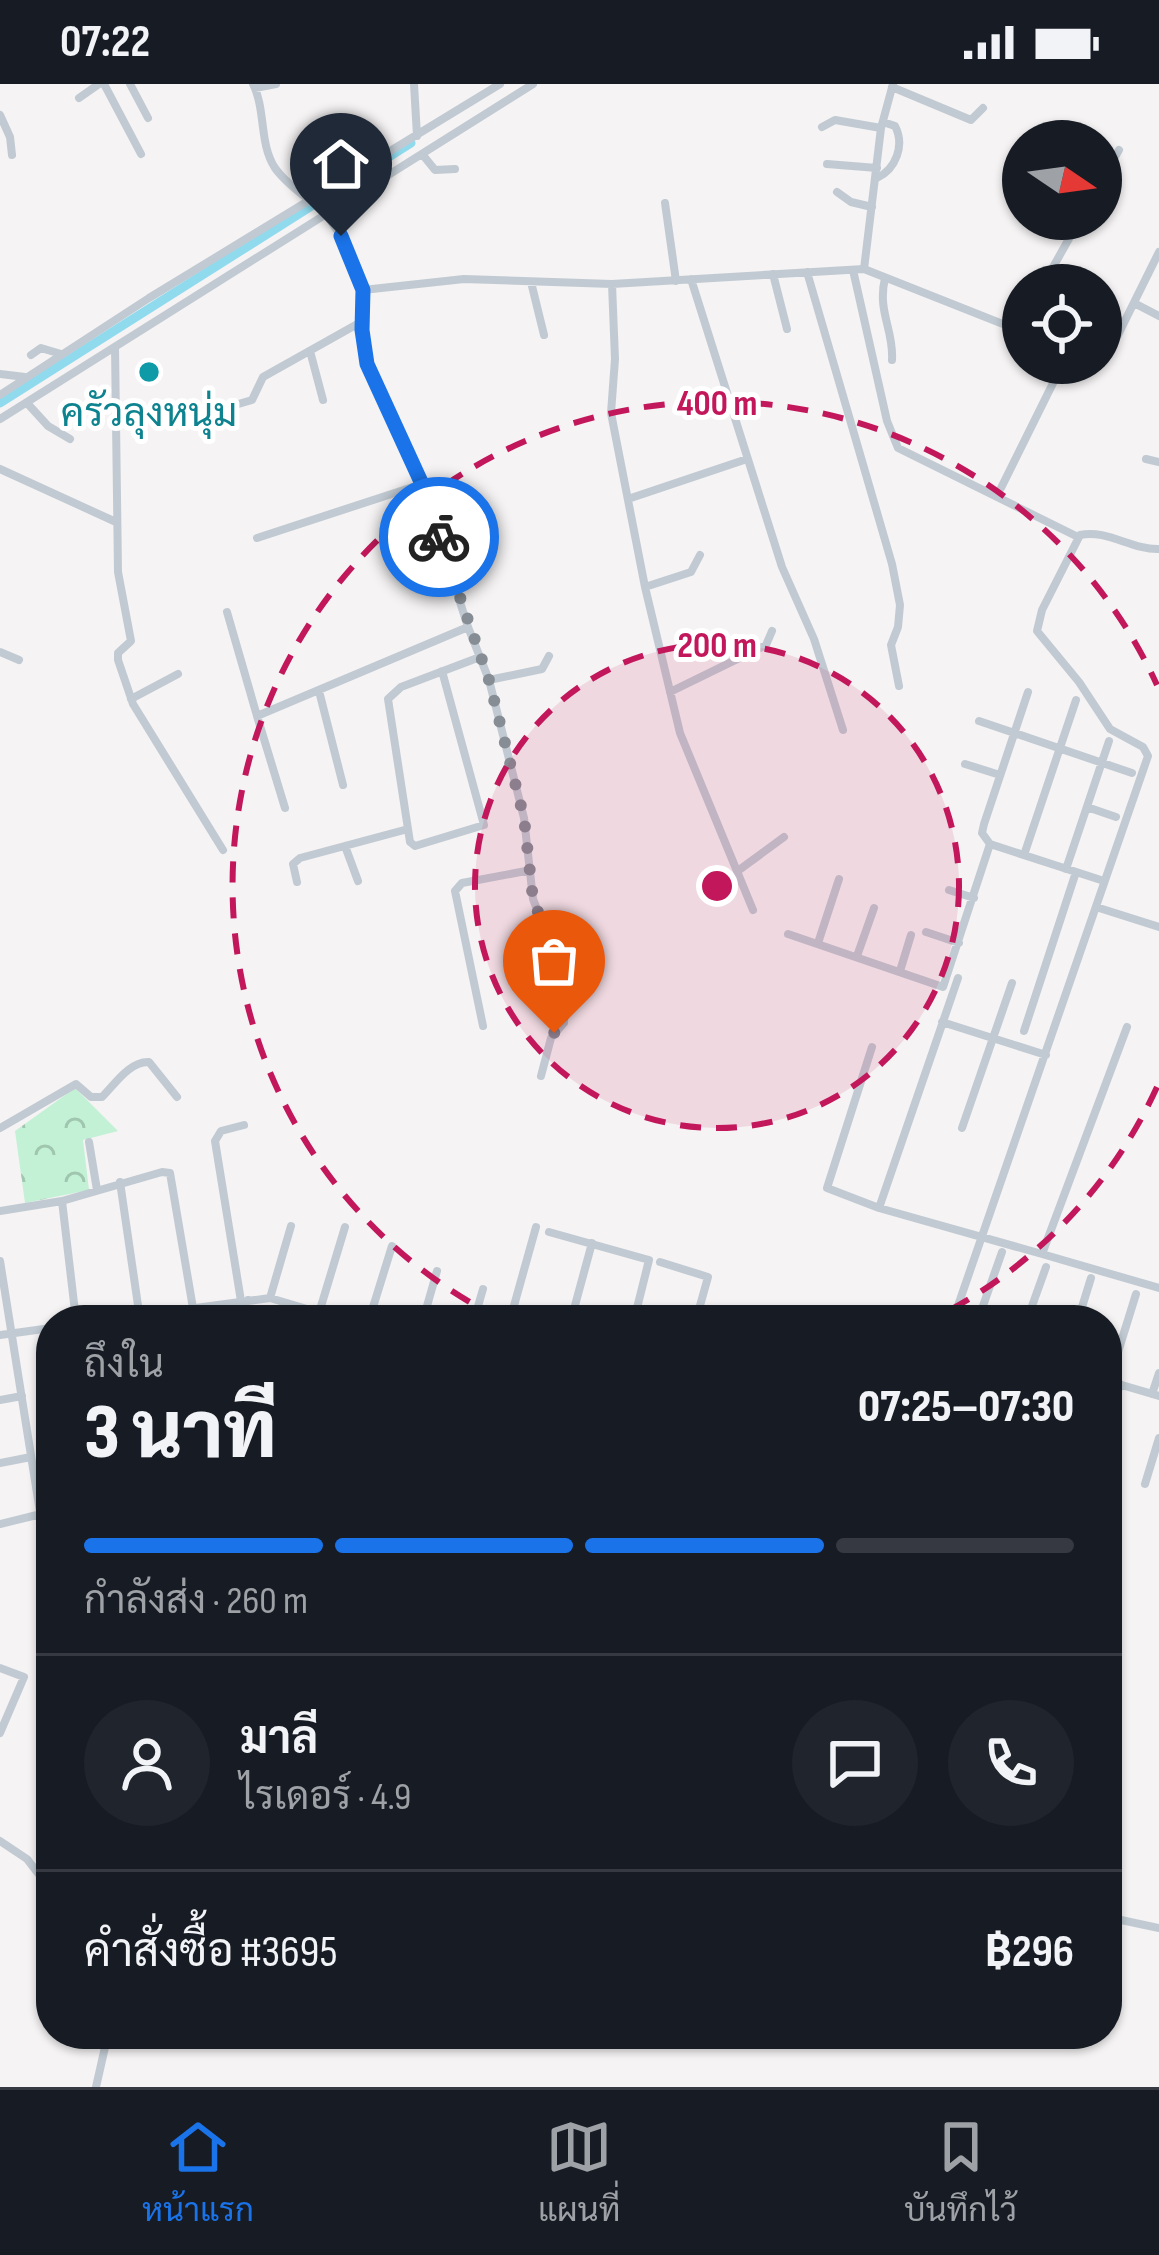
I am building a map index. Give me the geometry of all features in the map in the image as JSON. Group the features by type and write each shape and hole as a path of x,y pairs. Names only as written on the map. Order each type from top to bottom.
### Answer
{"street":[{"path":"79,98 102,84 141,154"},
{"path":"130,84 148,118"},
{"path":"276,84 254,86 268,155 286,181 314,200 341,236 363,290 361,322 367,364 422,484 489,680 524,818 533,899 561,972 564,1023 551,1038 541,1076"},
{"path":"414,84 417,137"},
{"path":"0,419 27,403 35,382 62,354 417,137 482,89 500,84"},
{"path":"0,394 115,347 533,84"},
{"path":"983,108 971,120 893,85 859,270 887,421 898,448 1078,537 1092,533 1143,549 1159,549"},
{"path":"0,115 12,155"},
{"path":"822,127 835,120 898,130 891,172 876,174 827,164"},
{"path":"422,154 435,170 455,169"},
{"path":"837,192 851,202 872,207"},
{"path":"664,203 676,280"},
{"path":"1122,327 1155,272 1159,252"},
{"path":"363,290 464,278 612,284 859,270 1002,321"},
{"path":"807,272 892,564 900,604 891,645 899,686"},
{"path":"772,274 787,329"},
{"path":"885,278 881,315 892,360"},
{"path":"691,279 782,568 814,639 842,730"},
{"path":"530,282 544,334"},
{"path":"612,284 611,413 645,587 688,757 753,910"},
{"path":"1134,303 1159,316"},
{"path":"235,405 251,400 263,377 361,322"},
{"path":"115,347 118,579 130,641 118,652 118,660 131,699 224,850"},
{"path":"31,355 41,348 62,354"},
{"path":"310,351 323,400"},
{"path":"0,374 35,382"},
{"path":"1001,488 1053,384"},
{"path":"27,403 48,427 70,439"},
{"path":"628,500 747,459"},
{"path":"1146,459 1159,462"},
{"path":"0,470 116,522"},
{"path":"257,538 422,484"},
{"path":"958,1305 1148,756 1143,747 1110,729 1037,631 1042,610 1078,537"},
{"path":"645,587 691,572 700,555"},
{"path":"227,612 285,808"},
{"path":"257,716 468,627"},
{"path":"670,692 766,645 772,631"},
{"path":"0,652 19,660"},
{"path":"489,680 542,669 549,656"},
{"path":"442,671 484,825 415,846 386,705 394,690 442,671 480,657"},
{"path":"131,699 178,674"},
{"path":"319,691 344,785"},
{"path":"1028,692 982,832 990,844 1104,881"},
{"path":"1024,855 1076,700"},
{"path":"979,721 1132,773"},
{"path":"1024,1031 1109,741"},
{"path":"965,764 1000,775"},
{"path":"1087,807 1116,817"},
{"path":"297,882 295,861 408,829"},
{"path":"739,870 784,837"},
{"path":"788,934 943,987 990,844"},
{"path":"345,846 358,881"},
{"path":"483,1026 455,891 462,883 531,870"},
{"path":"818,943 839,879"},
{"path":"949,890 974,898"},
{"path":"1096,907 1159,927"},
{"path":"857,956 874,908"},
{"path":"926,932 959,943"},
{"path":"900,971 911,935"},
{"path":"879,1208 958,979"},
{"path":"962,1128 1012,983"},
{"path":"943,1022 1046,1055"},
{"path":"1042,1254 1127,1027"},
{"path":"872,1047 826,1185 830,1190 1159,1288"},
{"path":"0,1128 76,1084 92,1097 102,1097 143,1061 151,1064 177,1097"},
{"path":"244,1125 221,1131 215,1141 244,1305"},
{"path":"88,1142 97,1190"},
{"path":"0,1211 62,1201 170,1173 193,1305"},
{"path":"120,1183 138,1305"},
{"path":"62,1201 74,1305"},
{"path":"270,1298 291,1226"},
{"path":"316,1305 345,1227"},
{"path":"514,1305 536,1227"},
{"path":"549,1232 649,1260 638,1305"},
{"path":"575,1305 592,1243"},
{"path":"374,1305 392,1246"},
{"path":"983,1305 1002,1252"},
{"path":"0,1261 36,1486"},
{"path":"660,1262 708,1277 700,1305"},
{"path":"1032,1305 1046,1267"},
{"path":"427,1305 437,1270"},
{"path":"1083,1305 1091,1279"},
{"path":"478,1305 483,1289"},
{"path":"1122,1338 1136,1294"},
{"path":"210,1305 270,1298 289,1305"},
{"path":"0,1335 36,1330"},
{"path":"1122,1385 1155,1395 1159,1373"},
{"path":"0,1400 22,1396"},
{"path":"1145,1484 1159,1438"},
{"path":"0,1463 31,1457"},
{"path":"0,1524 36,1515"},
{"path":"0,1668 25,1677 0,1733"},
{"path":"0,1841 27,1858 36,1870"},
{"path":"1122,1920 1159,1928"},
{"path":"95,2087 104,2049"}],"green space":[{"path":"75,1088 118,1131 83,1140 89,1190 25,1203 15,1131"}],"waterway":[{"path":"0,403 411,143"}],"way so far":[{"path":"439,537 489,680 524,818 533,899 561,972 564,1023 554,1033"}],"place":[{"name":"ครัวลุงหนุ่ม","path":"149,372"}],"route":[{"path":"341,236 363,290 367,364 422,484 439,537"}]}
